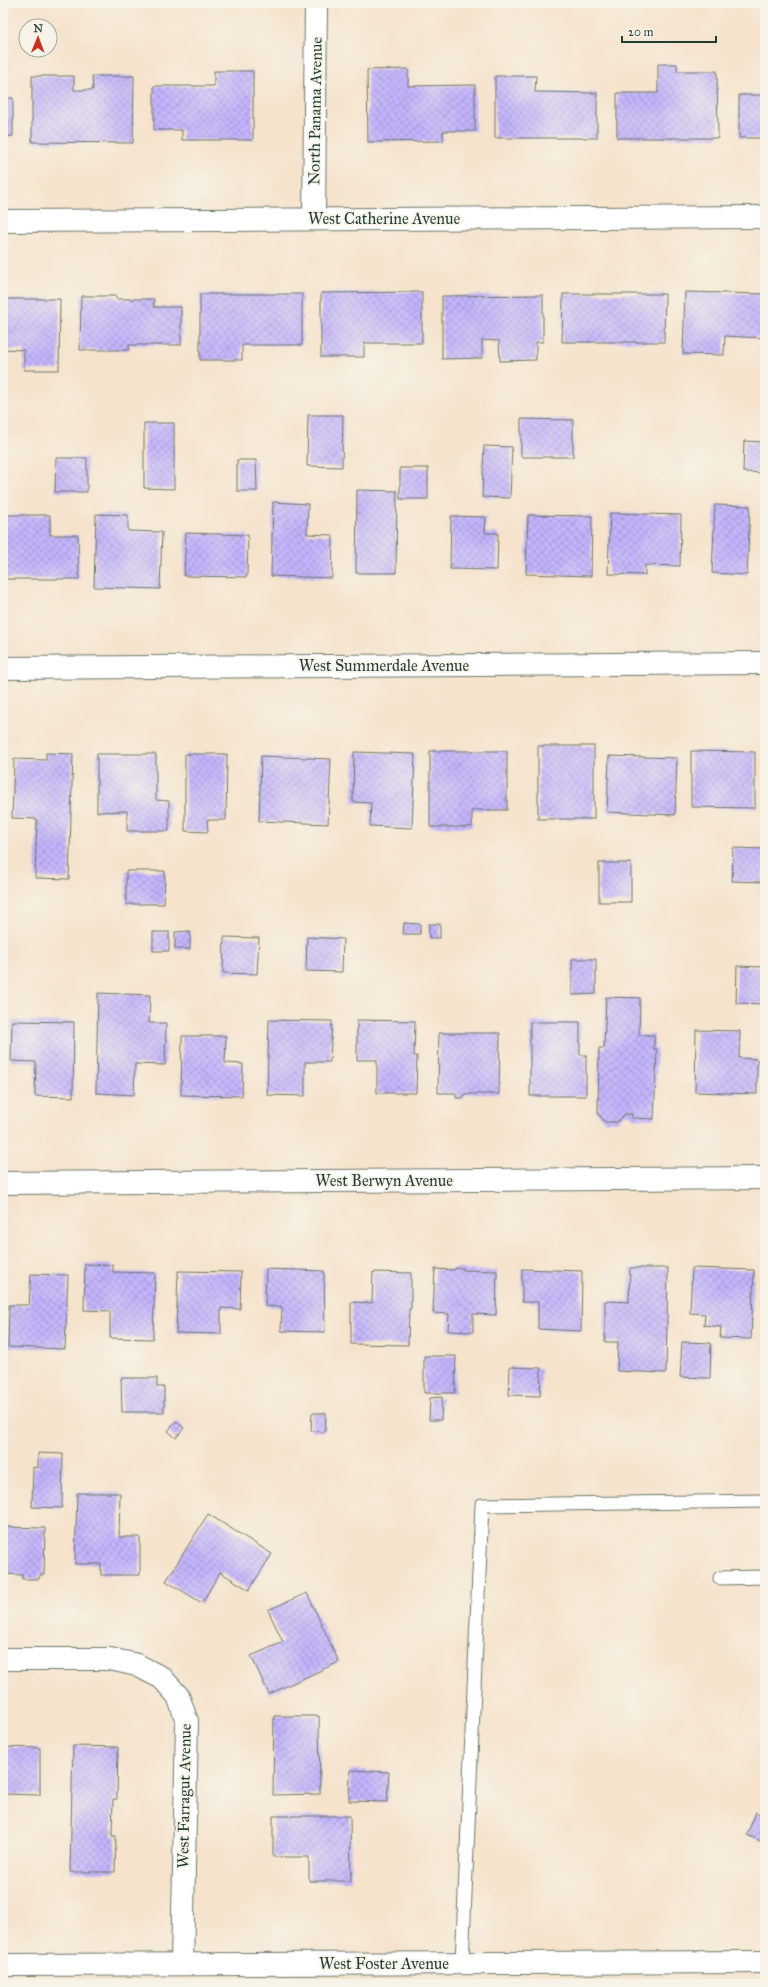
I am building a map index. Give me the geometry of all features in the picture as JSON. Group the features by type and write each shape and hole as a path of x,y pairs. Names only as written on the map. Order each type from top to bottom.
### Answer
{"street":[{"name":"North Panama Avenue","path":"314,219 316,3"},
{"name":"West Catherine Avenue","path":"3,221 765,217"},
{"name":"West Summerdale Avenue","path":"3,668 765,663"},
{"name":"West Berwyn Avenue","path":"3,1183 765,1178"},
{"name":"West Farragut Avenue","path":"3,1659 110,1659 137,1665 162,1678 178,1696 187,1721 182,1964"},
{"name":"West Foster Avenue","path":"3,1965 765,1962"}],"lane":[{"path":"462,1963 482,1504 765,1501"},
{"path":"720,1578 765,1578"}],"building":[{"path":"658,64 677,64 677,71 717,71 718,138 617,138 617,93 658,93"},
{"path":"408,69 408,86 475,85 475,131 443,131 443,141 368,142 367,70"},
{"path":"214,71 253,71 253,140 182,140 182,130 154,130 154,86 214,86"},
{"path":"32,76 74,76 74,90 93,90 92,76 134,76 133,143 32,142"},
{"path":"495,76 536,76 535,92 597,93 597,138 495,138"},
{"path":"739,95 765,95 765,138 739,138"},
{"path":"3,98 13,98 13,136 3,137"},
{"path":"422,292 422,343 364,343 364,357 321,357 321,293"},
{"path":"685,292 765,294 765,338 725,336 724,355 683,354"},
{"path":"200,294 302,294 302,345 242,345 242,360 200,360"},
{"path":"563,294 665,294 664,342 562,342"},
{"path":"543,295 543,342 536,342 536,360 500,361 499,341 482,340 482,358 442,359 442,296"},
{"path":"81,296 116,296 116,299 154,299 154,307 181,307 181,345 129,345 129,350 80,350"},
{"path":"3,299 60,299 59,370 24,370 24,350 3,349"},
{"path":"308,415 343,415 342,467 307,466"},
{"path":"521,419 573,420 573,457 521,457"},
{"path":"144,423 174,423 174,489 144,488"},
{"path":"744,441 765,442 765,473 743,472"},
{"path":"484,446 512,447 510,498 482,497"},
{"path":"56,458 87,458 87,492 55,492"},
{"path":"237,460 256,460 257,491 237,491"},
{"path":"400,468 428,468 428,499 400,499"},
{"path":"357,490 397,491 396,573 356,573"},
{"path":"273,502 308,504 307,534 333,535 332,578 271,576"},
{"path":"715,505 750,506 747,575 712,573"},
{"path":"610,513 681,515 680,566 645,565 645,575 608,574"},
{"path":"96,514 128,515 128,531 162,532 160,589 94,587"},
{"path":"3,515 50,515 50,535 78,535 79,579 3,579"},
{"path":"528,515 592,516 591,576 526,574"},
{"path":"451,516 486,517 485,533 498,533 497,570 450,569"},
{"path":"186,533 248,535 247,577 184,576"},
{"path":"538,746 594,746 594,819 538,819"},
{"path":"430,751 507,751 507,810 472,810 472,827 430,827"},
{"path":"691,751 755,752 755,808 691,807"},
{"path":"354,752 415,754 412,828 370,826 371,803 353,802"},
{"path":"46,753 73,754 69,879 35,878 37,819 12,818 14,759 46,760"},
{"path":"97,754 156,754 156,800 169,801 169,831 127,831 127,811 97,812"},
{"path":"185,754 227,754 226,820 207,820 208,832 185,831"},
{"path":"261,756 331,759 328,824 259,821"},
{"path":"609,756 677,758 675,815 607,812"},
{"path":"733,848 764,849 763,882 732,881"},
{"path":"599,863 631,863 631,902 599,902"},
{"path":"126,871 165,871 164,904 126,904"},
{"path":"404,923 420,924 420,934 403,934"},
{"path":"429,924 440,924 440,938 429,938"},
{"path":"190,931 190,949 175,949 175,932"},
{"path":"153,932 169,932 169,951 153,951"},
{"path":"224,937 259,938 257,974 223,973"},
{"path":"307,937 343,939 342,972 306,971"},
{"path":"572,959 596,959 596,994 572,995"},
{"path":"737,966 765,967 765,1004 736,1003"},
{"path":"98,993 150,995 149,1023 166,1023 165,1065 135,1064 134,1095 96,1093"},
{"path":"606,997 640,998 639,1035 654,1035 654,1049 657,1049 654,1119 632,1118 632,1114 625,1114 617,1122 605,1122 598,1114 599,1048 604,1048"},
{"path":"269,1020 332,1021 330,1062 305,1062 305,1096 267,1095"},
{"path":"357,1020 415,1021 414,1056 417,1056 416,1093 377,1093 377,1060 357,1060"},
{"path":"12,1021 74,1022 73,1097 35,1096 36,1062 11,1061"},
{"path":"530,1022 580,1022 580,1055 586,1055 586,1096 530,1096"},
{"path":"696,1030 740,1031 739,1058 757,1059 757,1094 695,1092"},
{"path":"439,1033 500,1033 499,1094 464,1094 464,1098 456,1098 456,1093 438,1093"},
{"path":"182,1036 226,1036 225,1063 243,1064 242,1096 181,1095"},
{"path":"85,1264 113,1265 113,1272 155,1273 153,1339 110,1338 110,1311 84,1310"},
{"path":"455,1268 463,1268 463,1270 497,1271 496,1315 473,1314 473,1332 448,1331 449,1314 433,1313 435,1269 455,1270"},
{"path":"630,1268 668,1268 666,1373 617,1371 618,1342 605,1342 605,1301 629,1302"},
{"path":"692,1268 754,1270 751,1339 720,1338 721,1327 704,1325 705,1314 690,1313"},
{"path":"266,1269 324,1271 325,1332 281,1331 282,1307 265,1306"},
{"path":"522,1269 582,1271 581,1331 538,1329 538,1302 522,1302"},
{"path":"178,1271 241,1272 240,1309 221,1308 221,1334 176,1333"},
{"path":"373,1272 411,1273 411,1309 409,1309 408,1345 351,1344 351,1302 372,1303"},
{"path":"31,1274 68,1275 65,1349 8,1347 9,1305 29,1305"},
{"path":"682,1342 711,1343 710,1378 680,1377"},
{"path":"424,1356 456,1356 455,1393 424,1393"},
{"path":"510,1367 541,1368 540,1396 509,1395"},
{"path":"121,1378 157,1378 157,1387 164,1387 164,1412 122,1412"},
{"path":"442,1397 441,1420 429,1420 430,1398"},
{"path":"312,1413 326,1413 325,1432 311,1431"},
{"path":"176,1421 184,1428 176,1438 168,1431"},
{"path":"38,1453 63,1454 62,1508 32,1507 33,1467 38,1468"},
{"path":"77,1493 120,1493 119,1537 140,1537 140,1575 101,1575 101,1564 75,1564"},
{"path":"208,1514 272,1554 249,1590 220,1572 202,1603 166,1581"},
{"path":"3,1527 45,1528 44,1575 40,1575 39,1579 22,1579 22,1575 3,1574"},
{"path":"307,1593 339,1662 269,1694 251,1656 283,1642 268,1610"},
{"path":"274,1716 319,1716 320,1794 273,1795"},
{"path":"73,1746 118,1747 117,1799 113,1799 112,1836 116,1836 115,1872 70,1872"},
{"path":"3,1747 40,1748 40,1795 3,1794"},
{"path":"350,1770 389,1772 387,1802 349,1801"},
{"path":"756,1812 765,1817 765,1834 761,1841 747,1835"},
{"path":"273,1816 350,1816 351,1881 309,1881 309,1857 273,1857"}]}
